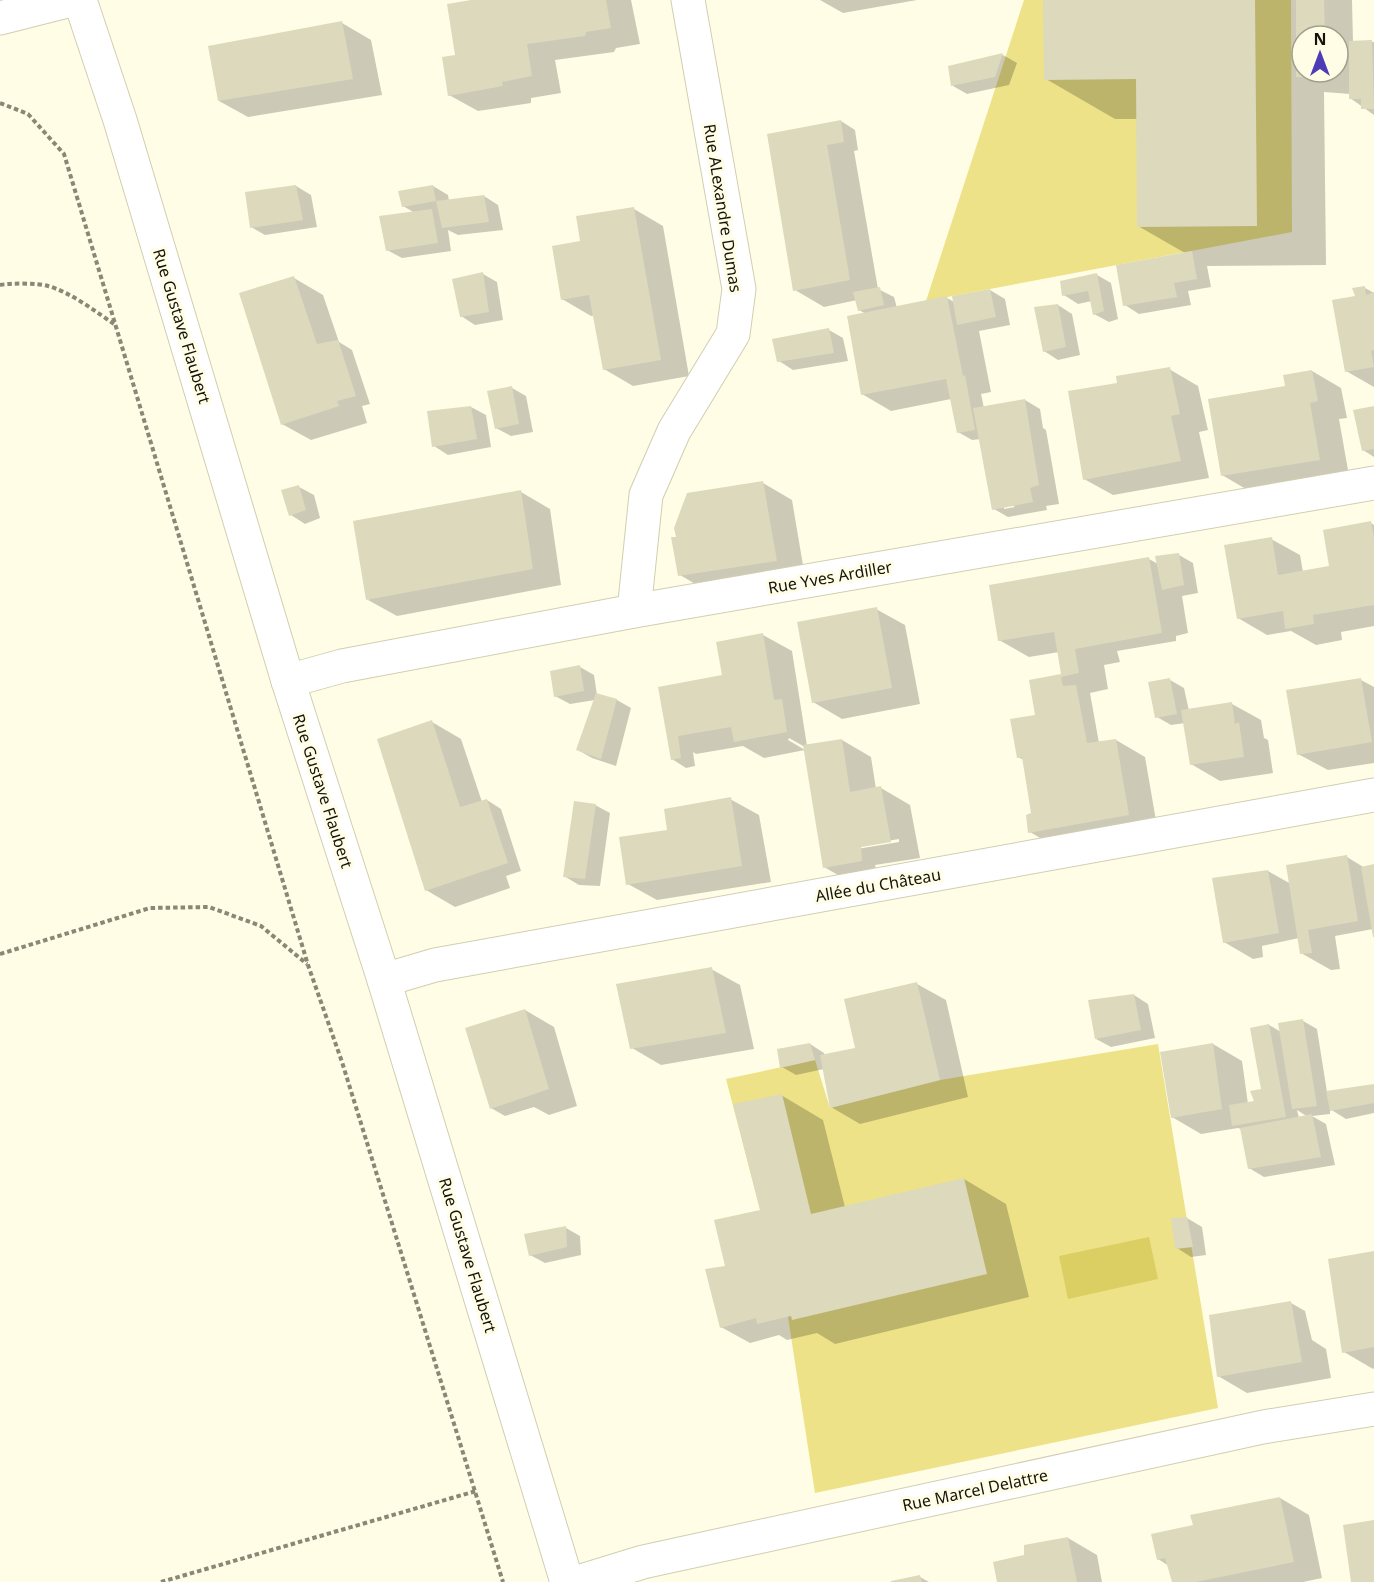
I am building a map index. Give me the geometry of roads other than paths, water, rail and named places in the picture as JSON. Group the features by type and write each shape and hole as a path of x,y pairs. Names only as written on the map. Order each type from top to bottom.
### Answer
{"street":[{"path":"0,18 71,0"},
{"name":"Rue Gustave Flaubert","path":"80,0 120,120 288,681 384,980 567,1582"},
{"name":"Rue ALexandre Dumas","path":"634,611 646,495 674,430 733,334 740,289 688,0"},
{"name":"Rue Yves Ardiller","path":"288,681 342,666 634,611 1374,483"},
{"name":"Allée du Château","path":"384,980 446,963 1374,795"},
{"name":"Rue Marcel Delattre","path":"578,1582 643,1562 1263,1427 1374,1409"}]}
